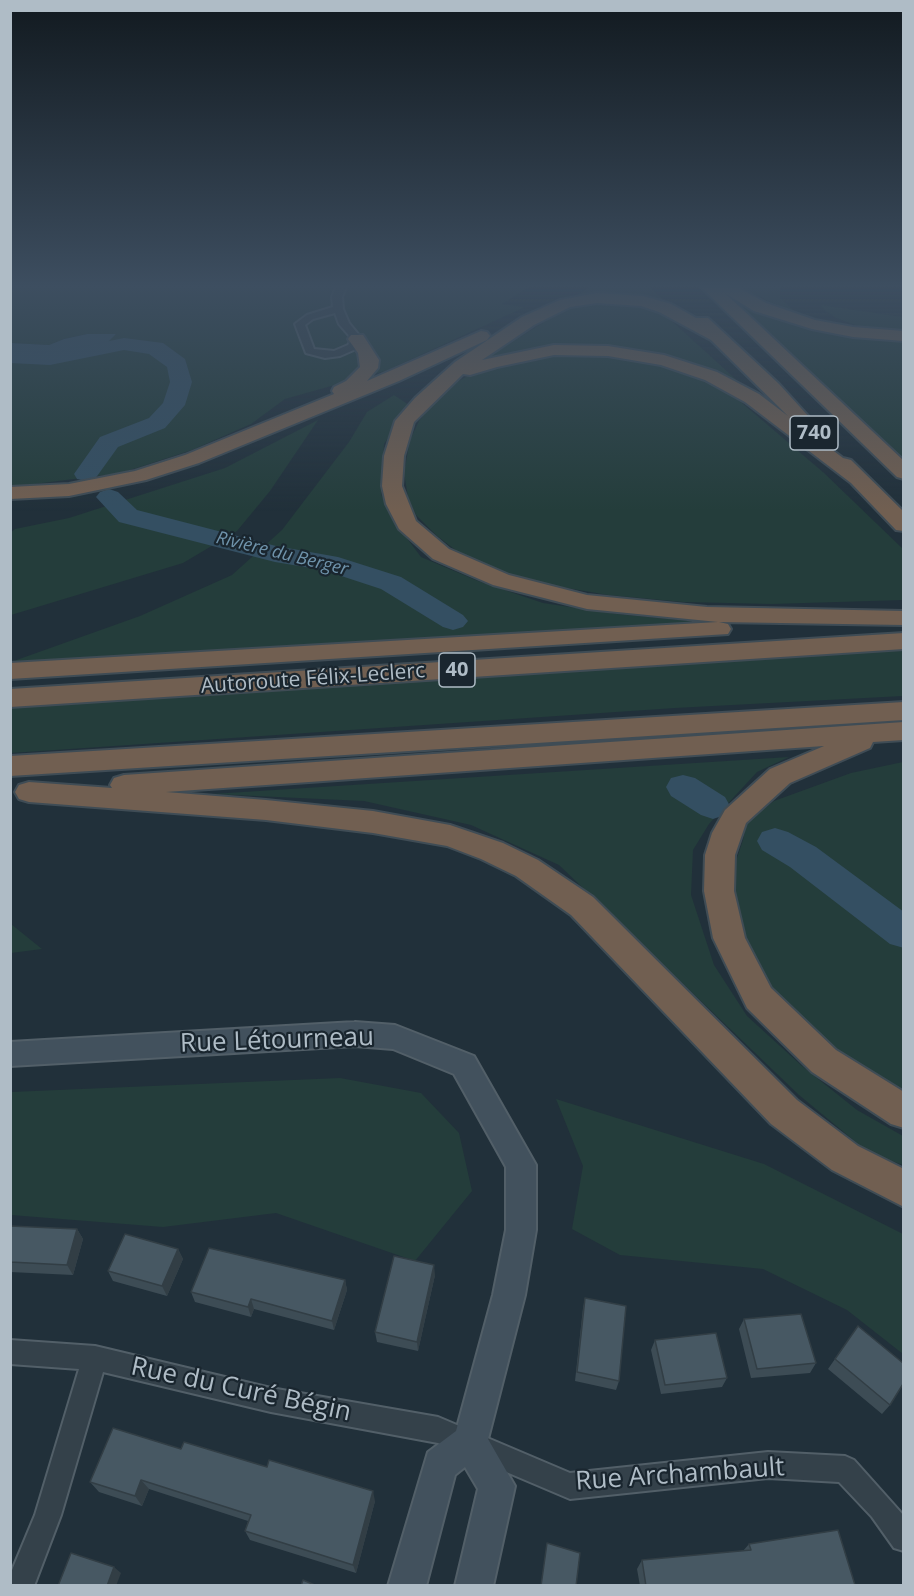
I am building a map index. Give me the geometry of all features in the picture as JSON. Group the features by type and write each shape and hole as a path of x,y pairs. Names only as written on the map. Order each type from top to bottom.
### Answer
{"highway":[{"path":"260,432 353,385 369,368 370,361"},
{"path":"10,493 69,490 140,476 192,459 260,432 393,377 425,361"},
{"path":"469,361 441,384 405,422 394,456 392,486 398,504 408,524 441,554 501,580 587,602 707,614 903,619"},
{"path":"441,384 496,361"},
{"path":"667,361 711,376 752,398 856,478"},
{"name":"740","path":"743,361 772,388 903,525"},
{"name":"740","path":"787,361 903,473"},
{"path":"10,671 903,619"},
{"name":"Autoroute Félix-Leclerc","path":"10,698 903,641"},
{"path":"10,766 903,711"},
{"path":"20,793 890,732"},
{"path":"890,732 780,776 757,795 735,817 727,833 720,855 719,891 729,938 759,998 824,1061 903,1112"},
{"path":"20,793 266,810 373,822 450,836 492,851 527,868 582,906 784,1112 845,1158 903,1189"}],"street":[{"name":"Rue Létourneau","path":"10,1054 355,1034 395,1037 464,1065 521,1165 521,1230 509,1295 470,1442"},
{"name":"Rue du Curé Bégin","path":"10,1352 95,1358 271,1400 438,1430 470,1442"},
{"path":"20,1586 48,1515 95,1358"},
{"name":"Rue Archambault","path":"470,1442 570,1486 768,1465 845,1469 881,1508 903,1538"},
{"path":"407,1586 440,1464 470,1442 497,1486 474,1586"}],"green space":[{"path":"11,361 407,361 388,370 285,399 251,424 192,450 121,473 11,487"},
{"path":"512,361 646,361 688,372 715,384 735,397 824,473 903,549 903,600 772,604 683,602 608,595 549,585 502,572 462,555 437,536 416,515 408,497 404,473 410,440 419,421 436,399 450,386 471,374"},
{"path":"688,361 716,361 753,395 727,376"},
{"path":"797,361 903,361 903,460"},
{"path":"394,395 409,405 384,444 381,494 391,517 421,557 478,581 543,603 617,614 700,622 11,665 11,662 140,616 232,575 282,530 349,442 367,412"},
{"path":"318,420 270,491 237,531 183,563 11,615 10,533 15,529 69,518 225,468"},
{"path":"903,650 903,696 675,708 11,753 11,707"},
{"path":"789,757 757,772 709,824 693,850 691,895 714,965 747,1016 802,1066 857,1110 903,1136 903,1165 869,1153 799,1095 559,865 471,825 364,801 212,794"},
{"path":"903,762 903,1095 823,1039 775,999 750,953 738,913 733,870 747,821 774,801 851,773"},
{"path":"11,924 42,949 11,953"},
{"path":"340,1078 421,1093 459,1133 472,1191 415,1261 276,1213 163,1227 11,1215 11,1092"},
{"path":"556,1099 764,1164 903,1234 903,1354 847,1310 763,1269 620,1255 572,1229 583,1166"}],"building":[{"path":"10,1226 77,1229 67,1265 10,1262"},
{"path":"125,1234 178,1249 162,1286 108,1271"},
{"path":"209,1248 345,1280 332,1321 251,1299 248,1307 191,1292"},
{"path":"394,1256 434,1265 417,1342 375,1332"},
{"path":"585,1298 626,1306 619,1381 577,1372"},
{"path":"801,1314 816,1363 757,1369 744,1319"},
{"path":"858,1326 903,1363 903,1384 890,1405 835,1359"},
{"path":"716,1333 727,1378 665,1385 655,1340"},
{"path":"113,1428 181,1449 184,1442 267,1467 269,1460 373,1491 353,1565 245,1531 251,1515 141,1480 135,1496 90,1482"},
{"path":"838,1530 855,1585 646,1586 642,1560 751,1550 749,1544"},
{"path":"547,1543 580,1553 576,1586 541,1586"},
{"path":"71,1553 114,1567 107,1586 58,1586"},
{"path":"303,1580 317,1586 301,1586"}],"waterway":[{"name":"Rivière du Berger","path":"86,474 109,442 157,423 174,405 181,382 177,364 174,361"},
{"name":"Rivière du Berger","path":"109,497 128,516 275,554 328,563 391,583 453,621"},
{"name":"Rivière du Berger","path":"683,787 713,806"},
{"name":"Rivière du Berger","path":"775,841 803,857 904,933"}]}
